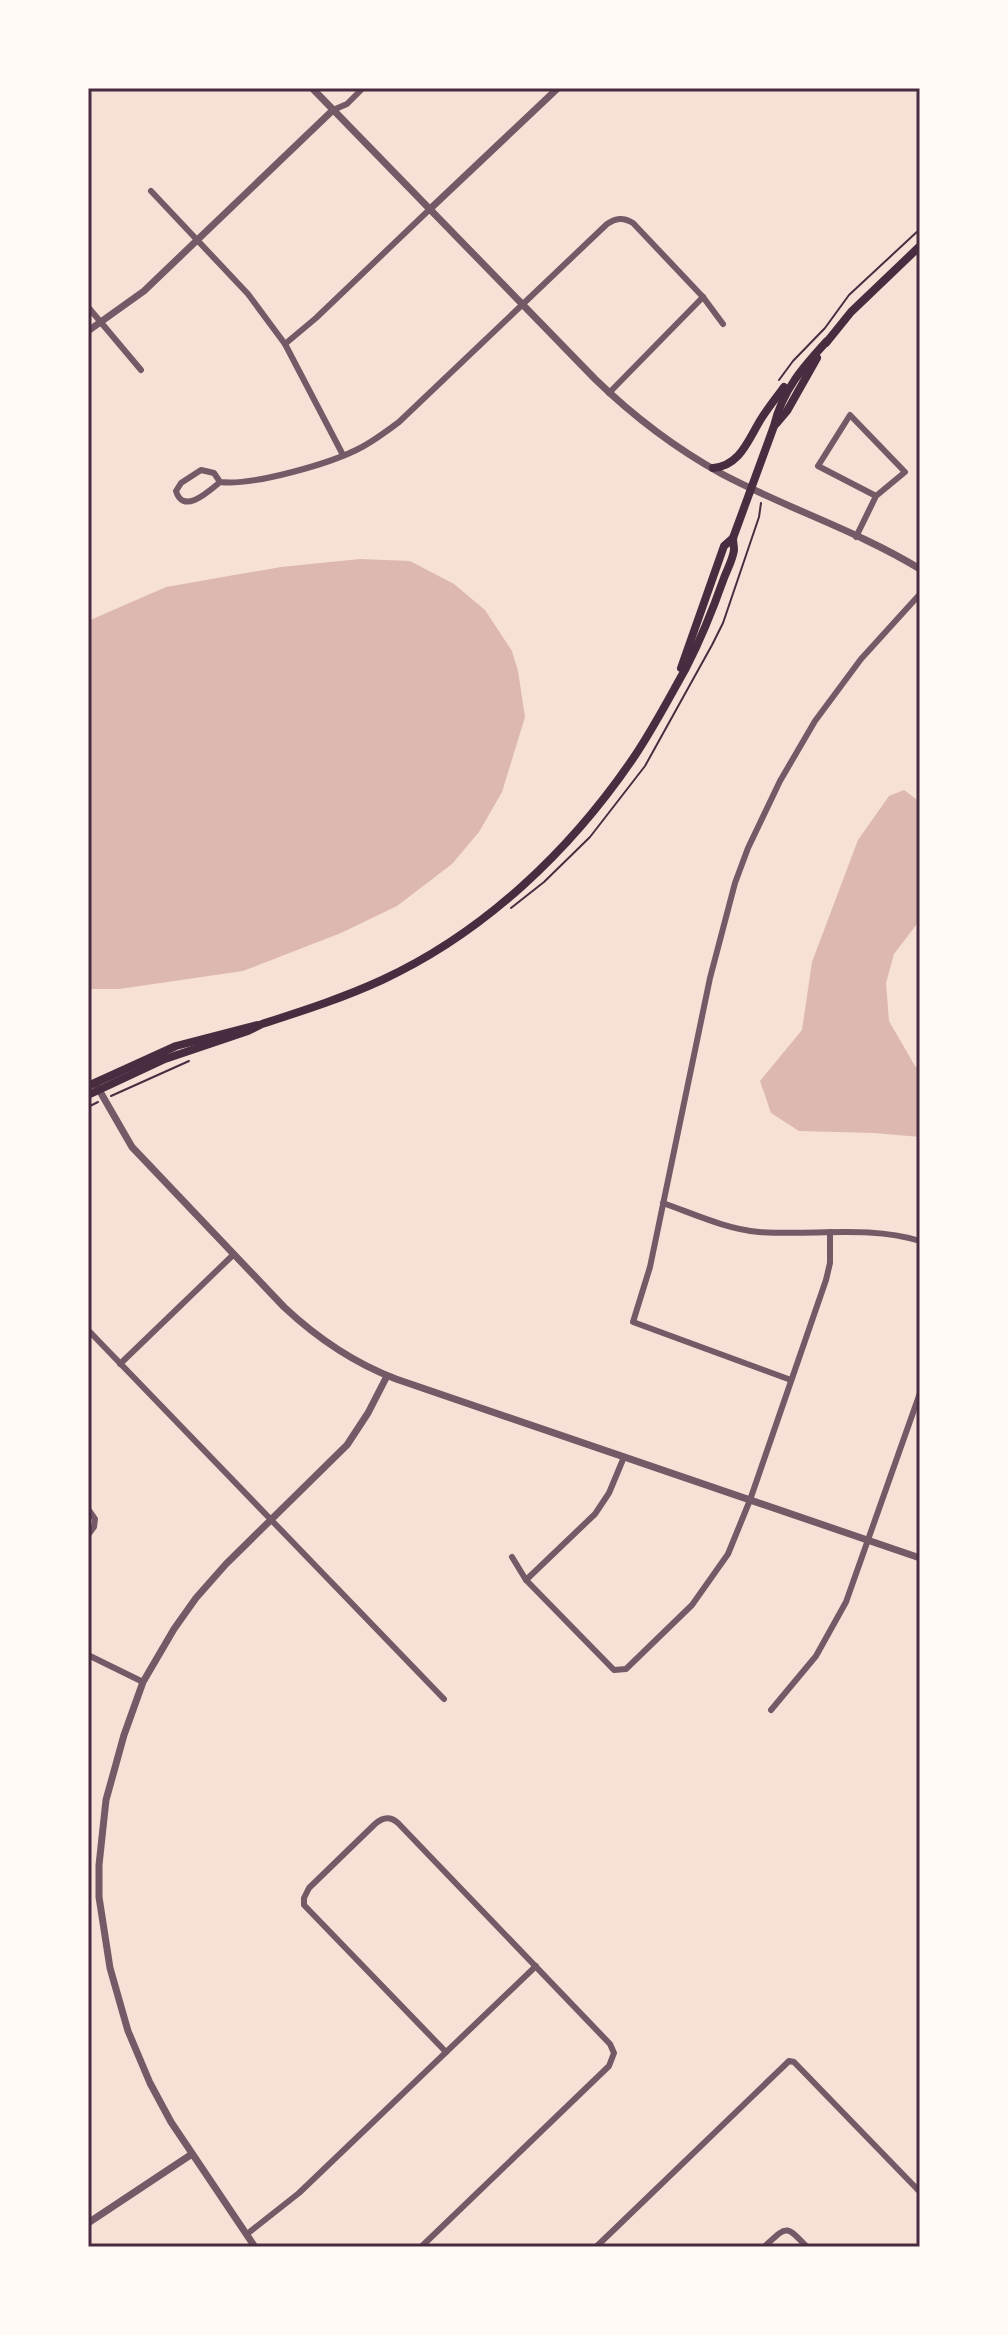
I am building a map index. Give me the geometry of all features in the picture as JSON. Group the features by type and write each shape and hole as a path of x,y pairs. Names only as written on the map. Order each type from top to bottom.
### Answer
{"main road":[{"path":"713,468 723,467 739,455 770,406 801,369 851,312 920,246"},
{"path":"774,426 787,411 827,341"},
{"path":"88,1095 94,1086 382,980 448,944 532,876 586,821 634,758 675,687 724,546 733,538 778,407 801,369"}],"street":[{"path":"312,88 609,393 665,438 763,494 920,569"},
{"path":"88,331 144,291 333,110 347,104 363,88"},
{"path":"285,344 558,88"},
{"path":"151,191 248,294 285,344 343,455"},
{"path":"220,482 214,473 201,470 181,483 176,491 183,502 190,502 220,482 280,475 360,448 389,430 607,224 620,219 633,223 703,297 723,324"},
{"path":"609,393 703,297"},
{"path":"88,307 141,370"},
{"path":"856,537 876,496 905,472 850,415 818,466 876,496"},
{"path":"791,1380 633,1322 650,1267 713,966 735,883 748,848 780,781 815,721 861,659 920,594"},
{"path":"94,1086 132,1147 233,1255 302,1324 343,1352 387,1376 920,1558"},
{"path":"663,1203 757,1232 882,1233 920,1241"},
{"path":"512,1557 526,1580 614,1670 621,1671 632,1664 701,1595 728,1554 750,1500 826,1280 830,1263 830,1232"},
{"path":"120,1364 233,1255"},
{"path":"88,1330 444,1699"},
{"path":"255,2247 192,2154 150,2083 128,2031 110,1968 99,1897 106,1800 143,1682 174,1629 226,1564 347,1445 387,1376"},
{"path":"771,1710 816,1656 846,1602 917,1410 920,1393"},
{"path":"526,1580 595,1514 609,1493 624,1457"},
{"path":"88,1509 95,1519 88,1535"},
{"path":"88,1655 143,1682"},
{"path":"421,2247 609,2066 614,2056 613,2049 398,1823 393,1819 383,1819 309,1888 304,1898 306,1909 446,2052"},
{"path":"88,1898 99,1897"},
{"path":"247,2234 299,2193 536,1966"},
{"path":"596,2247 789,2061 794,2062 920,2192"},
{"path":"88,2223 192,2154"},
{"path":"764,2247 780,2232 787,2230 807,2247"}],"path":[{"path":"773,388 849,295 920,229"},
{"path":"504,913 532,892 580,847 617,805 645,766 723,623 759,517 763,494"},
{"path":"88,1107 196,1058"}],"shaded area":[{"path":"360,559 410,561 454,584 485,610 512,651 525,717 502,792 479,832 452,864 397,906 341,933 243,971 119,989 88,989 88,621 166,587 281,567"},
{"path":"904,790 920,802 920,920 894,954 886,983 889,1021 920,1070 920,1137 799,1131 771,1113 760,1081 802,1030 812,962 858,840 889,796"}]}
